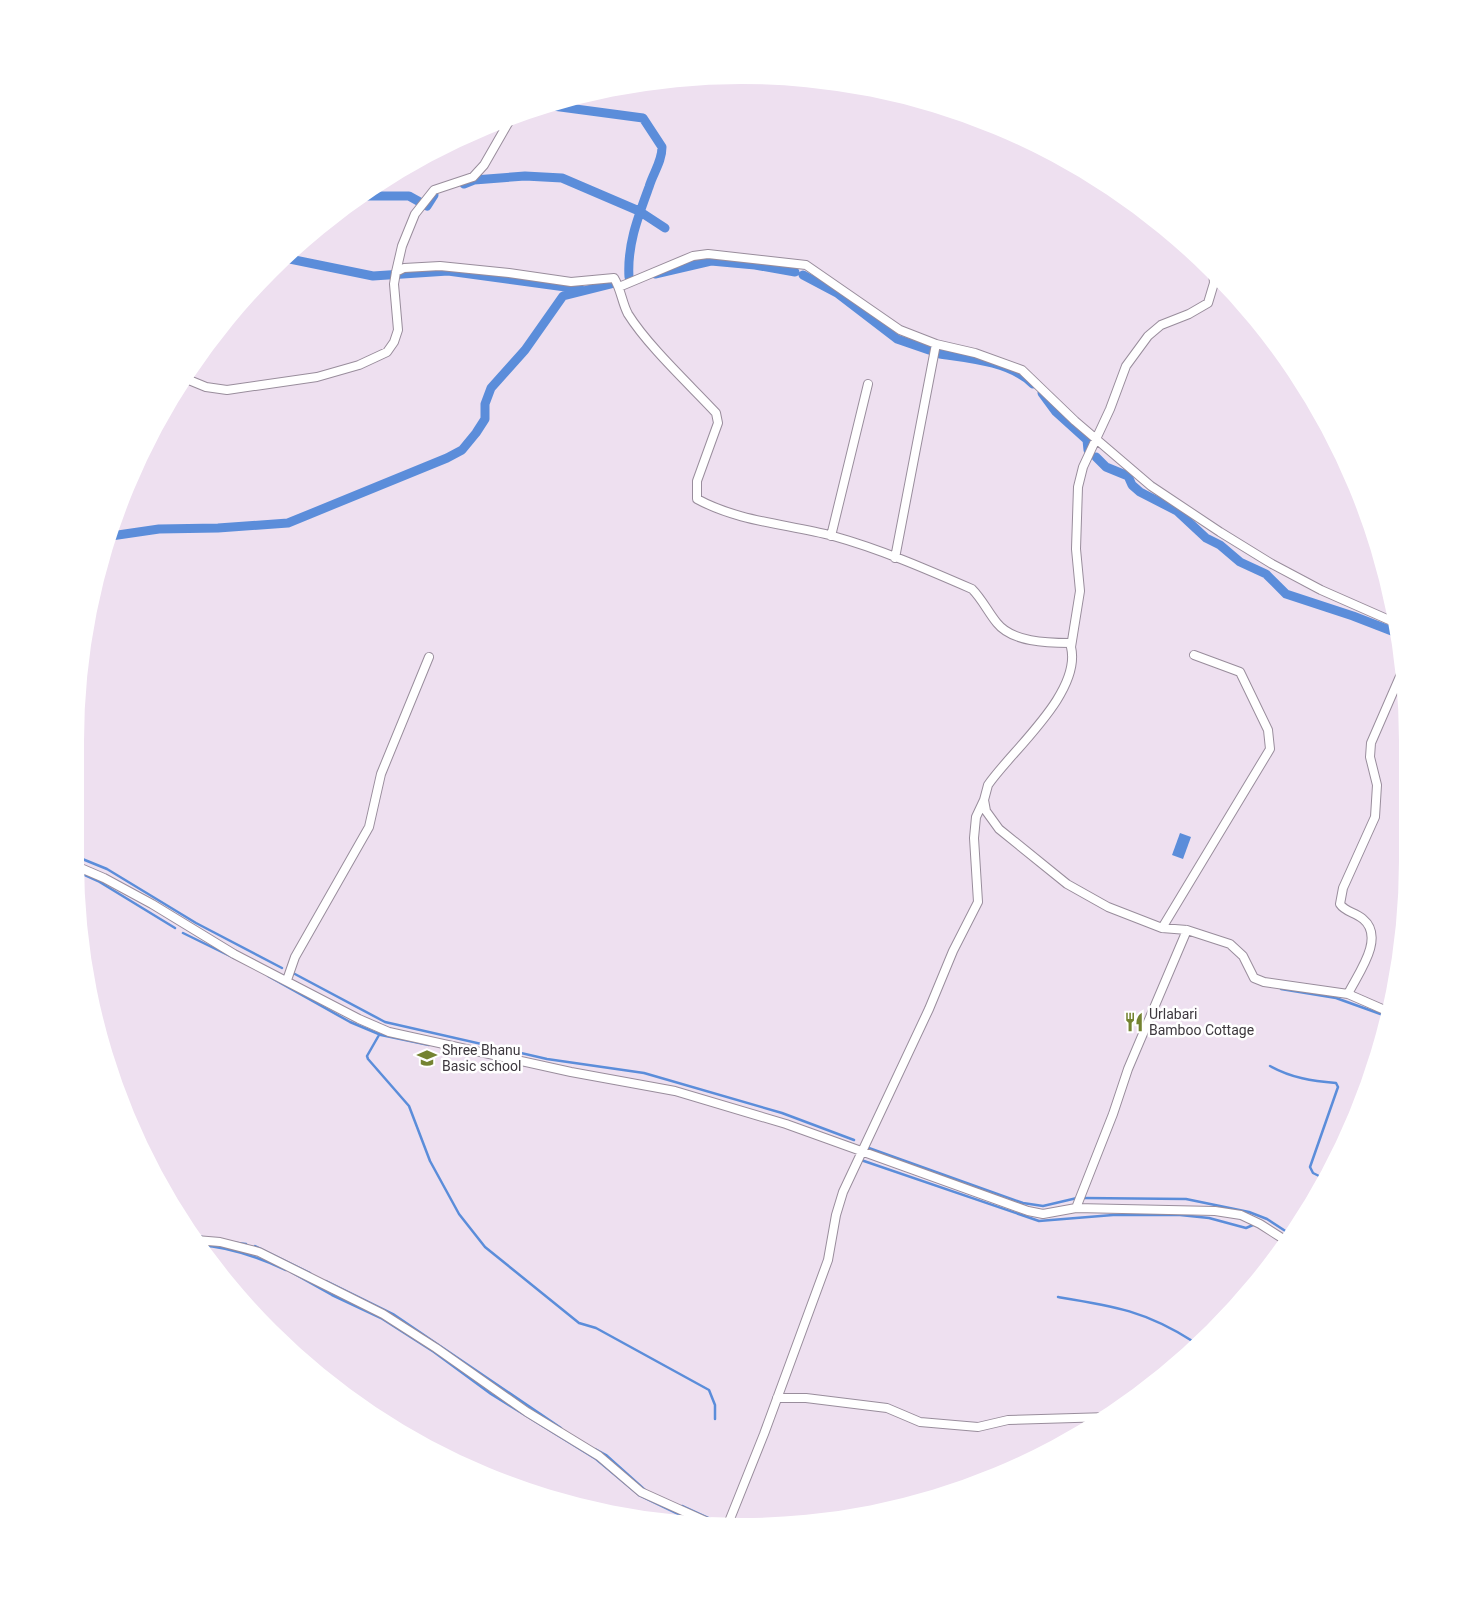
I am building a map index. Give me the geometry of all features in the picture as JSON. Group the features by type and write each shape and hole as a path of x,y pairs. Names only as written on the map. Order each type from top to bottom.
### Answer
{"street":[{"path":"192,381 206,387 227,390 317,376 359,365 387,352 394,342 398,330 394,284 396,272 405,237 418,210 434,190 473,177 484,165 505,128"},
{"path":"619,287 693,256 708,254 806,265 900,330 936,344 975,353 1022,370 1095,439 1152,486 1272,564 1321,590 1388,620"},
{"path":"399,259 404,268"},
{"path":"396,272 404,268 460,267 571,282 611,278 619,287 628,313 650,342 716,413 718,423 697,481 697,499 730,513 831,536 895,558 972,589 998,625 1007,633 1028,640 1070,642 1073,655 1067,680 1044,719 988,786 976,817 974,838 978,902 949,959 886,1101 861,1150 841,1200 828,1260 730,1518"},
{"path":"1071,647 1080,591 1076,549 1078,487 1083,468 1110,409 1126,366 1148,336 1161,325 1189,314 1208,303 1214,284"},
{"path":"895,558 936,344"},
{"path":"831,536 868,384"},
{"path":"1162,928 1270,749 1268,730 1240,672 1194,655"},
{"path":"287,980 295,957 369,828 382,774 429,657"},
{"path":"1348,994 1370,949 1372,934 1363,919 1342,908 1340,904 1343,888 1375,817 1377,785 1370,757 1371,743 1397,684"},
{"path":"984,800 986,810 1000,829 1067,884 1108,907 1162,928 1186,930 1230,944 1237,949 1254,978 1264,982 1348,994 1382,1010"},
{"path":"84,870 152,904 234,954 359,1019 389,1032 570,1072 675,1091 751,1113 861,1150 1028,1211 1043,1214 1076,1208 1215,1211 1241,1215 1280,1237"},
{"path":"1076,1208 1113,1114 1128,1069 1186,930"},
{"path":"206,1241 220,1242 259,1252 383,1314 436,1348 527,1412 599,1456 641,1492 696,1517"},
{"path":"777,1398 806,1398 887,1408 920,1422 978,1427 1008,1420 1090,1418"}],"water":[{"path":"1180,833 1191,837 1183,859 1172,855"}],"waterway":[{"path":"566,108 643,118 662,147 659,163 634,231 629,277"},
{"path":"464,184 474,180 525,176 562,178 639,211 665,228"},
{"path":"375,196 409,196 427,206 434,195"},
{"path":"294,260 373,276 448,271 580,289"},
{"path":"655,274 711,261 755,265 795,272"},
{"path":"803,275 837,293 897,339 929,350"},
{"path":"117,535 159,529 218,528 288,523 447,458 462,450 476,433 485,419 485,404 491,388 525,350 563,296 611,284"},
{"path":"940,354 976,359 1002,366 1024,377 1033,384"},
{"path":"1042,393 1056,412 1087,440 1088,450"},
{"path":"1096,457 1106,467 1128,476 1132,485 1140,492 1177,511 1206,538 1220,545 1240,562 1266,574 1286,594 1390,630"},
{"path":"84,860 107,869 196,923 282,968"},
{"path":"84,875 98,881 175,928"},
{"path":"183,933 234,958"},
{"path":"293,973 385,1022 547,1059 644,1073 782,1113 854,1140"},
{"path":"268,976 350,1022 381,1035 429,1045"},
{"path":"1281,989 1336,998 1381,1014"},
{"path":"379,1035 367,1056 368,1059 409,1106 430,1161 459,1214 485,1247 579,1323 596,1328 709,1390 715,1405 715,1419"},
{"path":"1270,1066 1302,1078 1336,1083 1338,1087 1310,1167 1313,1173 1318,1176"},
{"path":"866,1147 1023,1203 1043,1206 1077,1198"},
{"path":"861,1160 1039,1221 1113,1215 1180,1215 1209,1218 1246,1228 1253,1225"},
{"path":"1083,1198 1186,1199 1249,1212 1267,1219 1285,1231"},
{"path":"237,1243 246,1244"},
{"path":"210,1246 244,1253 286,1270"},
{"path":"255,1246 310,1273"},
{"path":"291,1272 332,1295 381,1318 434,1352 491,1394 596,1459 639,1495 681,1515"},
{"path":"326,1281 393,1314 561,1428"},
{"path":"1058,1297 1129,1311 1160,1323 1191,1340"},
{"path":"595,1449 606,1455 645,1490"},
{"path":"682,1506 706,1517"}],"place":[{"name":"Urlabari Bamboo Cottage","path":"1134,1022"},
{"name":"Shree Bhanu Basic school","path":"427,1058"}]}
